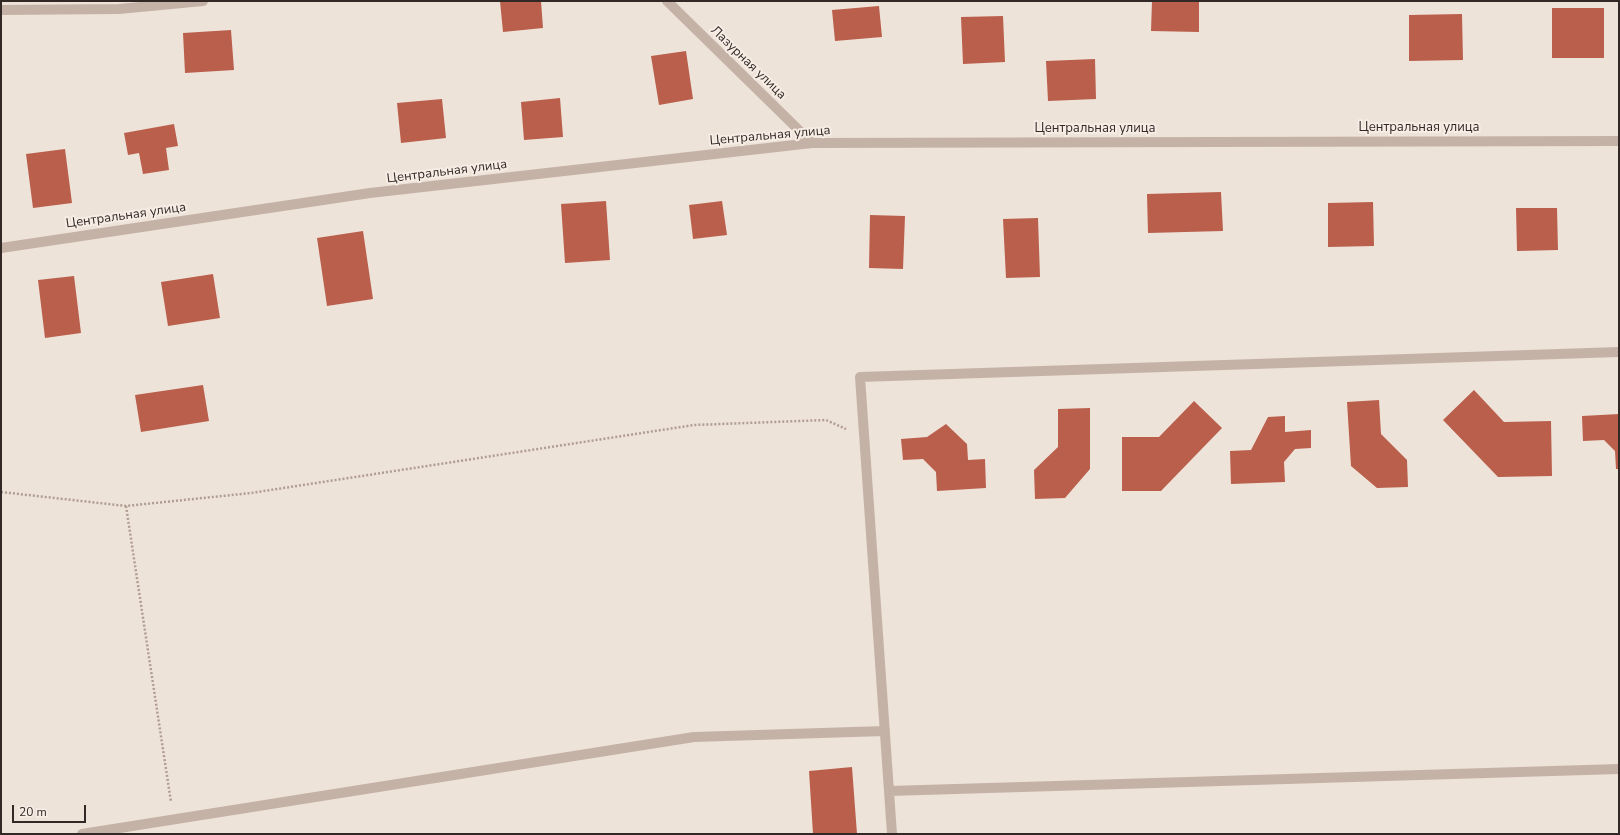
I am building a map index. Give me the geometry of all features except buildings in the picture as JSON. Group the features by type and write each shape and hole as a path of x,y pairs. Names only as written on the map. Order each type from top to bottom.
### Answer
{"street":[{"path":"1,10 119,9 203,1"},
{"name":"Лазурная улица","path":"666,1 812,143"},
{"name":"Центральная улица","path":"1,248 370,193 812,143 1619,141"},
{"path":"892,834 860,377 1619,352"},
{"path":"82,834 694,738 885,731"},
{"path":"889,790 1619,770"}],"path":[{"path":"1,492 126,506 251,493 694,425 826,420 865,437"},
{"path":"126,506 174,820"}]}
